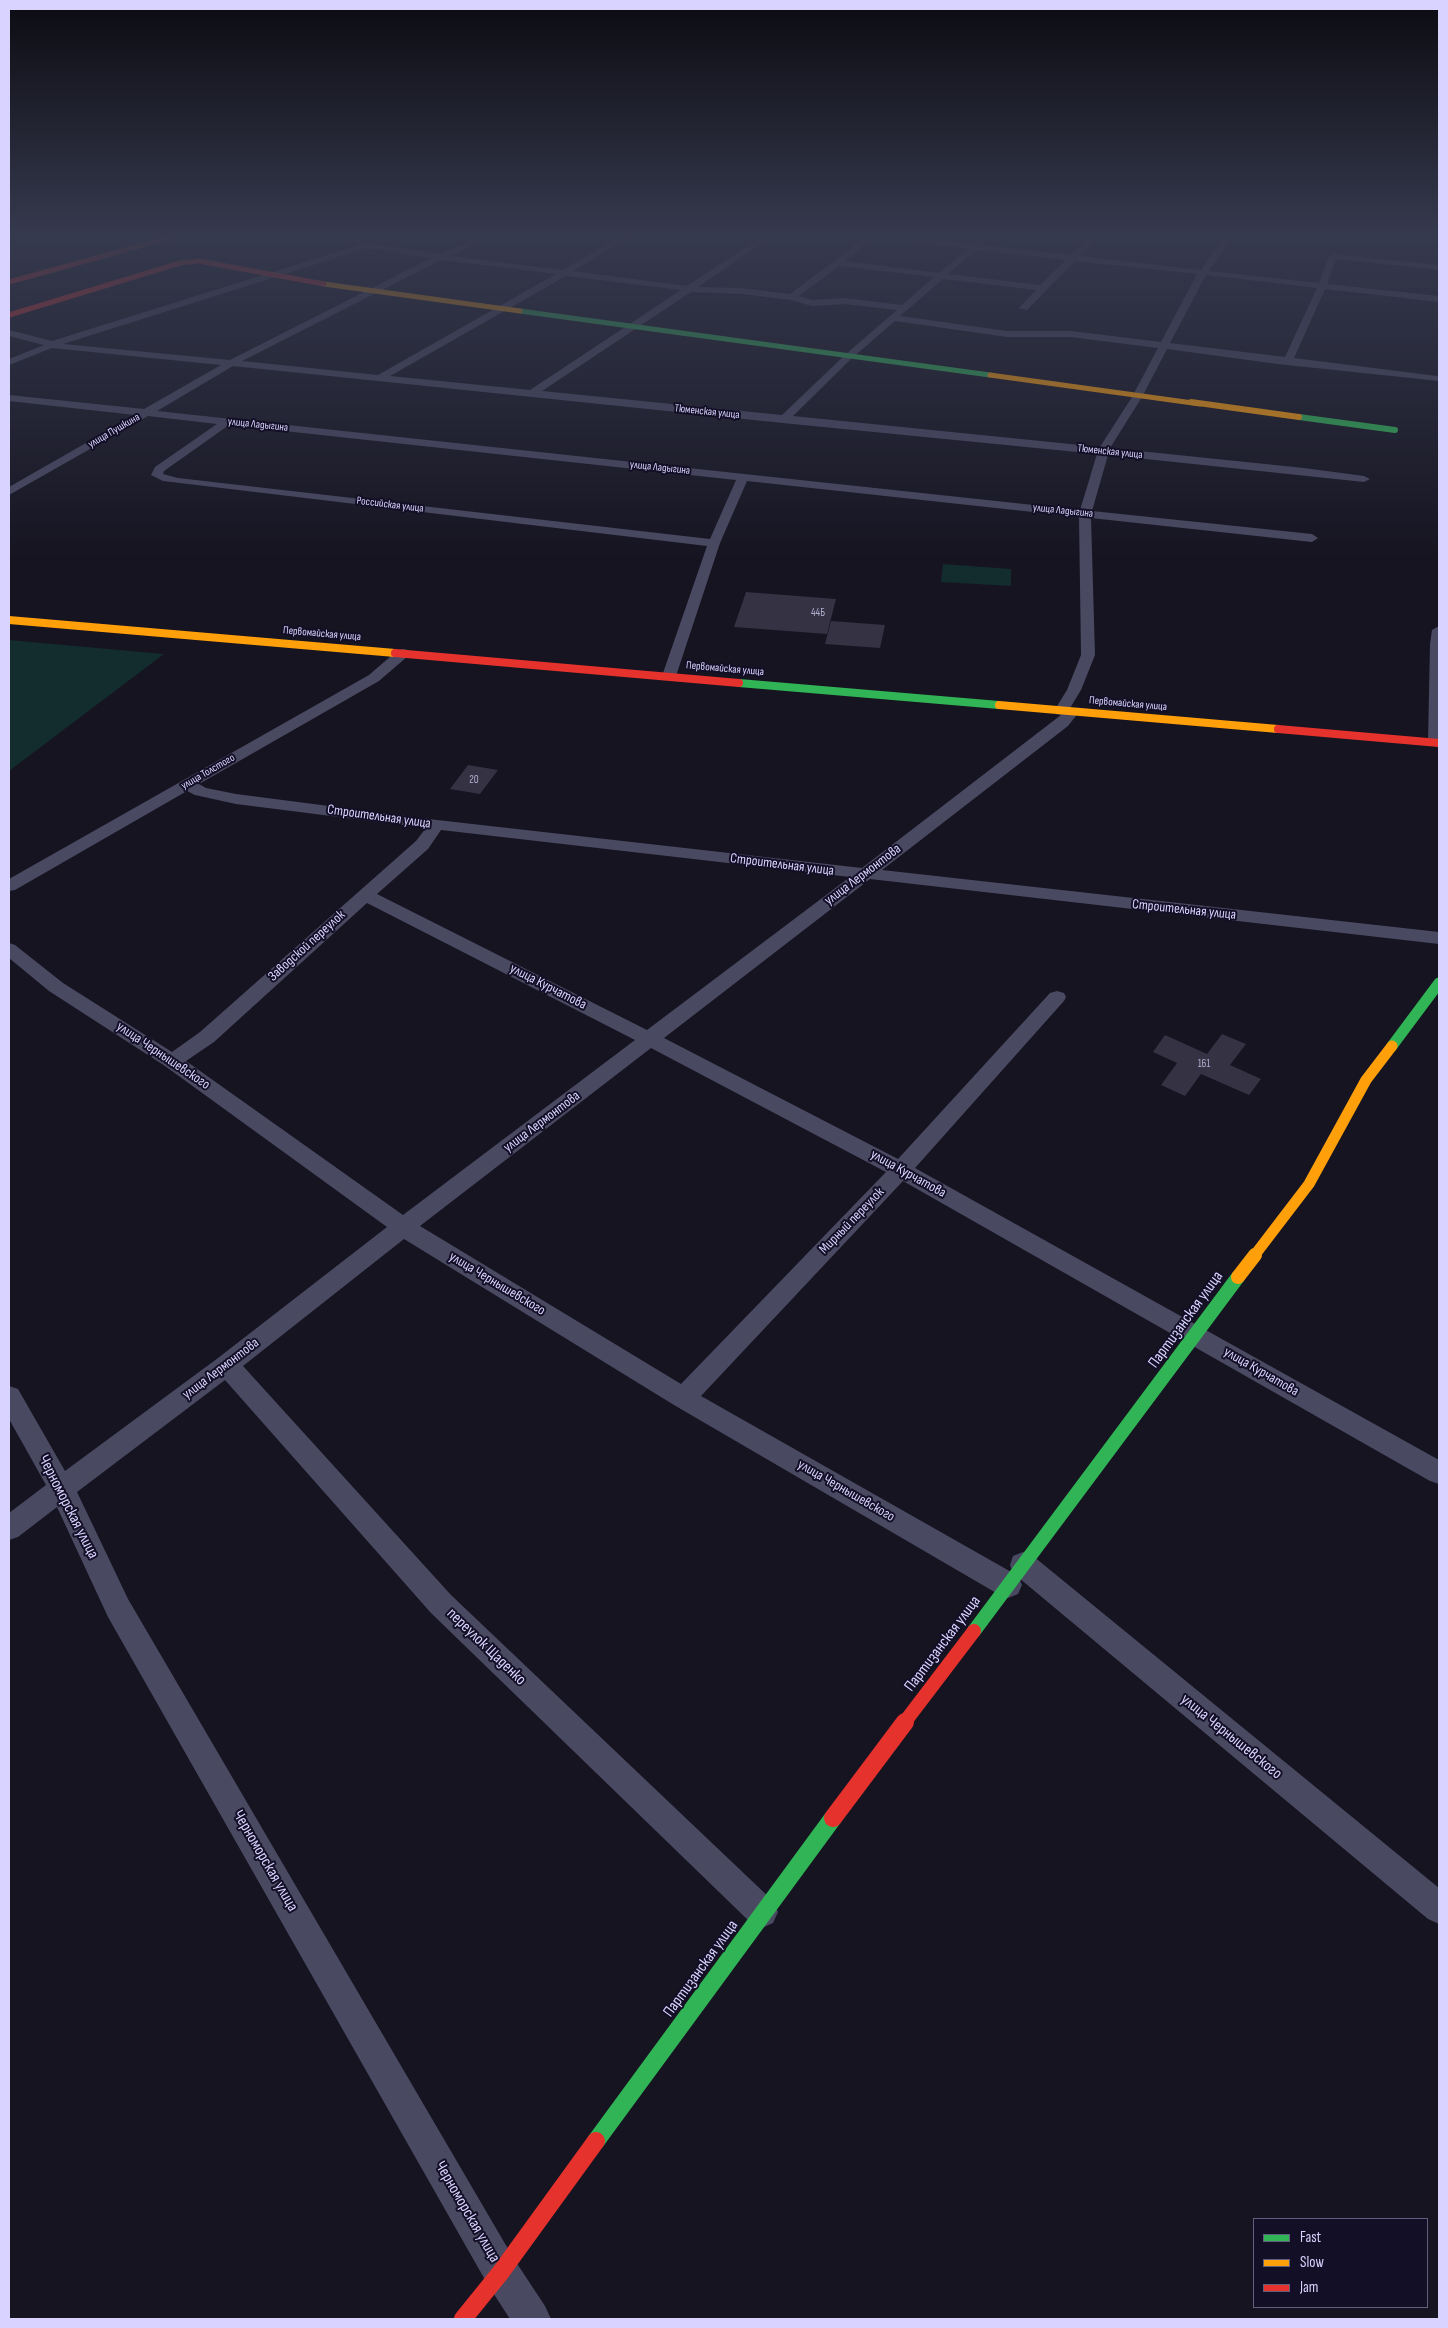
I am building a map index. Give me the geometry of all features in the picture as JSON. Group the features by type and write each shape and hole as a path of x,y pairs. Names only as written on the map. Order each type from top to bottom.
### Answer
{"main road":[{"path":"774,346 1137,397 1395,430"},
{"name":"Первомайская улица","path":"9,620 1067,712 1438,742"},
{"name":"Партизанская улица","path":"463,2319 502,2272 762,1912 1146,1403 1194,1334 1309,1184 1366,1080 1438,986"}],"street":[{"path":"9,362 48,346"},
{"name":"Тюменская улица","path":"56,346 228,365 1304,471 1364,479"},
{"name":"улица Пушкина","path":"9,492 228,365 266,346"},
{"path":"378,379 438,346"},
{"path":"531,394 604,346"},
{"path":"783,420 861,346"},
{"path":"1162,346 1437,379"},
{"name":"улица Лермонтова","path":"9,1528 227,1365 403,1227 1063,723 1088,655 1085,514 1103,451 1137,397 1162,346"},
{"path":"1278,361 1289,359 1295,346"},
{"name":"улица Ладыгина","path":"9,398 1312,538"},
{"name":"Российская улица","path":"228,421 159,469 157,475 163,478 188,482 714,543"},
{"path":"669,676 714,543 744,476"},
{"path":"1438,742 1436,644 1439,630"},
{"name":"улица Толстого","path":"9,886 374,678 403,654"},
{"name":"Строительная улица","path":"187,784 201,792 236,799 437,825 1439,938"},
{"name":"Заводской переулок","path":"172,1061 207,1037 422,844 437,825"},
{"name":"улица Курчатова","path":"365,895 651,1039 901,1170 1439,1473"},
{"name":"улица Чернышевского","path":"9,950 56,987 172,1061 403,1227 684,1398 1016,1575 1439,1908"},
{"name":"Мирный переулок","path":"684,1398 901,1170 1057,997"},
{"name":"переулок Щаденко","path":"227,1365 441,1604 762,1912"},
{"name":"Черноморская улица","path":"9,1396 62,1489 118,1608 502,2272 532,2319"}],"green space":[{"path":"943,564 1011,569 1011,586 941,582"},
{"path":"9,640 164,654 9,771"}],"building":[{"path":"746,592 836,599 827,634 734,627"},
{"path":"831,621 885,625 880,648 825,644"},
{"path":"468,765 498,770 480,794 450,789"},
{"path":"1222,1034 1246,1044 1230,1065 1261,1079 1249,1095 1201,1074 1185,1096 1161,1085 1177,1063 1153,1052 1165,1035 1207,1054"}],"traffic: fast":[{"path":"774,346 990,375"},
{"path":"1299,417 1395,430"},
{"path":"739,683 999,705"},
{"path":"1392,1046 1439,983"},
{"path":"974,1631 1146,1403 1194,1334 1238,1277"},
{"path":"596,2141 833,1818"}],"traffic: slow":[{"path":"990,375 1299,417"},
{"path":"9,620 395,653"},
{"path":"999,705 1278,729"},
{"path":"1238,1277 1309,1184 1366,1080 1392,1046"}],"traffic: jam":[{"path":"395,653 739,683"},
{"path":"1278,729 1439,743"},
{"path":"833,1818 974,1631"},
{"path":"463,2319 501,2272 596,2141"}]}
